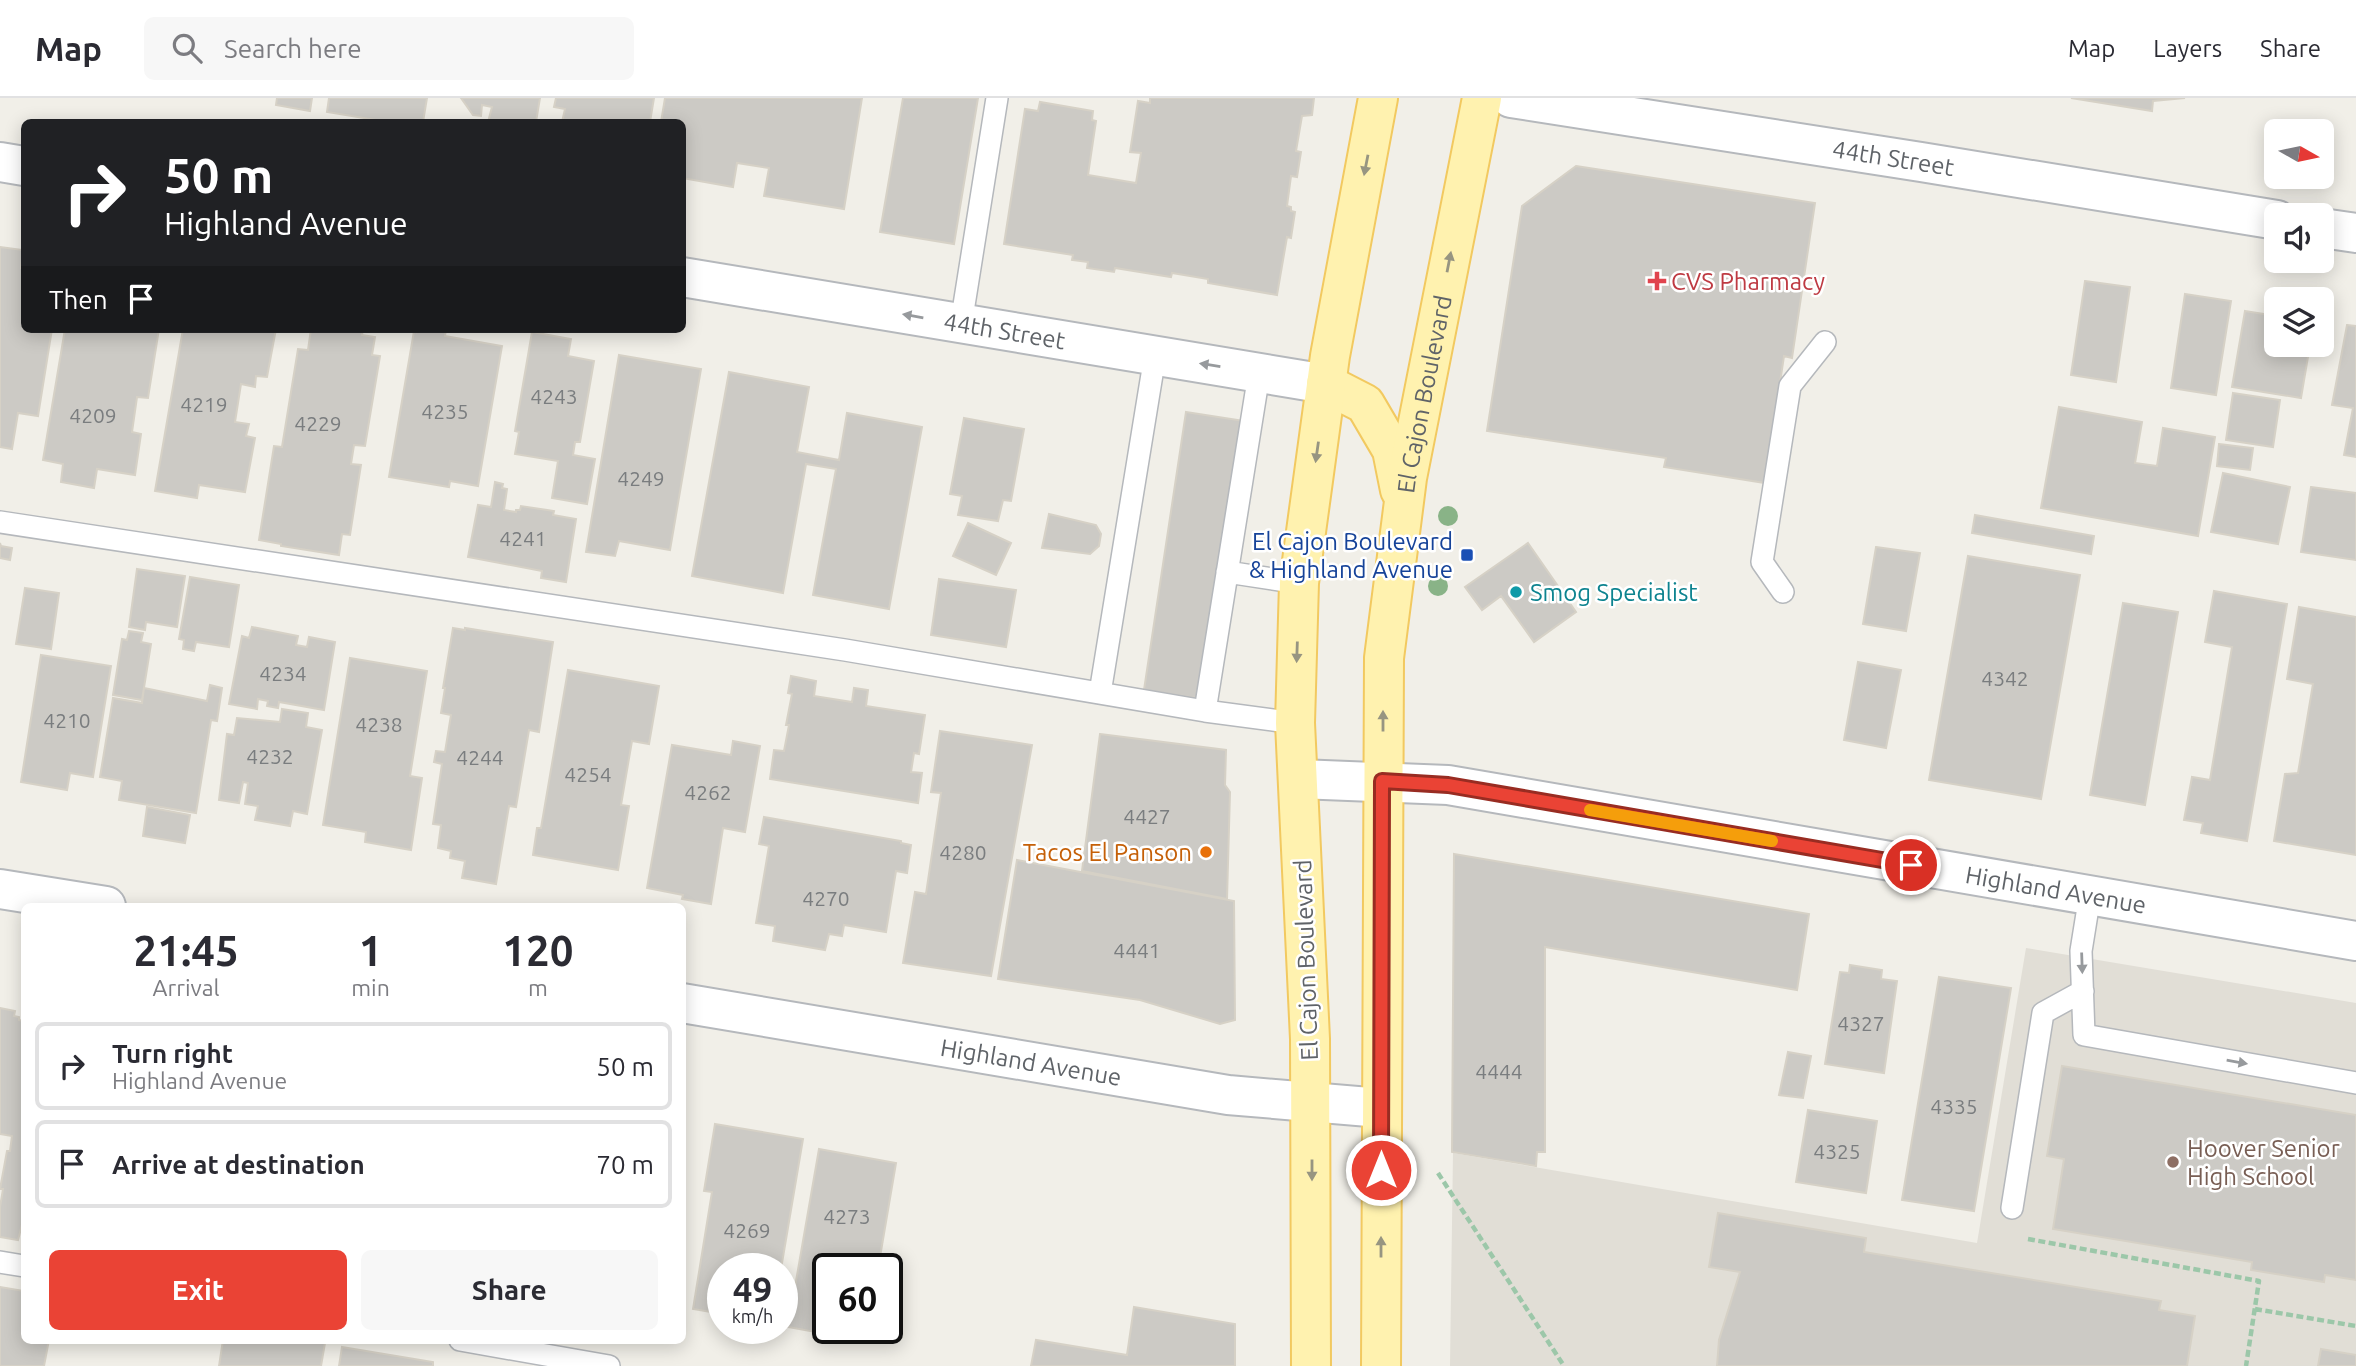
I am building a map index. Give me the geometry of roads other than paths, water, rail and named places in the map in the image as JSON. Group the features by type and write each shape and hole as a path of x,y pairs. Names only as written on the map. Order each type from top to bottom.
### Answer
{"main road":[{"name":"El Cajon Boulevard","path":"1311,1366 1312,1102 1295,723 1299,583 1326,384 1378,98"},
{"name":"El Cajon Boulevard","path":"1381,1366 1384,659 1421,401 1482,98"},
{"path":"1326,384 1365,404 1392,450 1404,507"}],"street":[{"name":"44th Street","path":"1511,98 2264,218"},
{"path":"0,162 21,166"},
{"path":"2334,230 2356,233"},
{"name":"44th Street","path":"686,278 1326,384"},
{"name":"Highland Avenue","path":"1299,779 1448,785 2356,941"},
{"path":"0,889 87,903"},
{"name":"Highland Avenue","path":"686,1004 1228,1095 1381,1108"}],"lane":[{"path":"961,324 997,98"},
{"path":"1783,592 1762,562 1790,386 1825,342"},
{"path":"1100,693 1155,356"},
{"path":"1205,711 1259,374"},
{"path":"0,522 845,650 1205,711 1295,723"},
{"path":"1227,572 1299,583"},
{"path":"2090,895 2081,951 2084,1035 2356,1083"},
{"path":"2012,1208 2043,1013 2083,991"},
{"path":"0,1262 21,1266"},
{"path":"483,1344 609,1366"}],"place":[{"name":"CVS Pharmacy","path":"1657,281"},
{"name":"El Cajon Boulevard & Highland Avenue","path":"1467,555"},
{"name":"Smog Specialist","path":"1516,592"},
{"name":"Tacos El Panson","path":"1206,852"},
{"name":"Hoover Senior High School","path":"2173,1162"}]}
